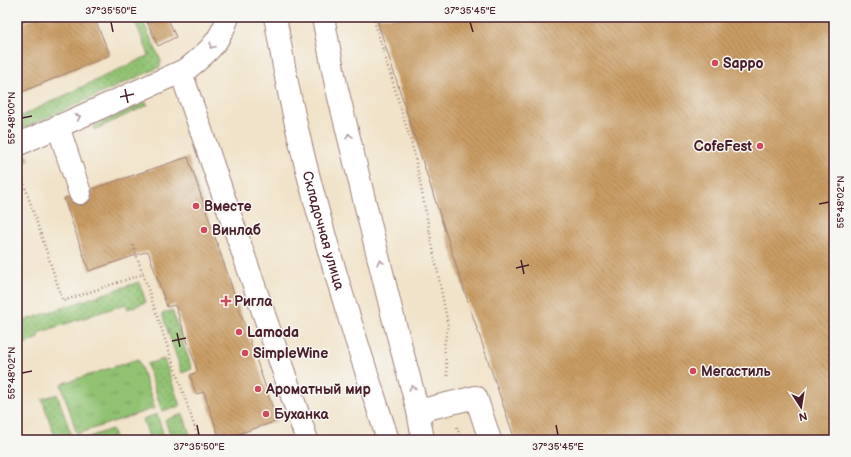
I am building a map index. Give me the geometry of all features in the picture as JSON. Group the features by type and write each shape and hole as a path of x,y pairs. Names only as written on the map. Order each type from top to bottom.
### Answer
{"street":[{"path":"17,145 184,70 208,52 223,33 228,17"},
{"name":"Складочная улица","path":"275,17 292,106 310,180 341,293 388,440"},
{"path":"323,17 338,92 393,317 418,411 423,440"},
{"path":"184,70 307,440"},
{"path":"58,126 80,193"},
{"path":"418,411 476,397 490,440"}],"path":[{"path":"373,17 414,152 448,325 444,346 451,403 461,440"},
{"path":"25,165 18,169 63,301 143,274"},
{"path":"133,245 198,440"}],"green space":[{"path":"133,17 141,17 161,61 160,67 17,131 17,118 149,55"},
{"path":"146,102 148,105 94,130 93,126"},
{"path":"27,155 29,160 17,165 17,159"},
{"path":"139,282 146,302 128,309 126,304 38,333 39,338 24,344 17,323"},
{"path":"172,310 192,369 182,373 162,314"},
{"path":"138,359 155,408 77,434 61,384"},
{"path":"164,359 180,406 162,411 147,364"},
{"path":"57,394 73,440 56,440 42,399"},
{"path":"157,414 165,440 150,440 143,419"},
{"path":"183,414 192,440 172,440 165,420"},
{"path":"112,429 116,440 80,440"}],"building":[{"path":"36,17 94,17 110,55 17,94 17,25"},
{"path":"145,17 167,17 176,37 158,46"},
{"path":"376,17 834,17 834,440 515,440 467,299"},
{"path":"188,157 277,421 220,440 204,392 196,394 190,375 198,372 175,305 167,307 148,251 89,271 64,199 68,197 71,202 77,205 84,205 90,201 92,189"}],"place":[{"name":"Sappo","path":"715,63"},
{"name":"CofeFest","path":"760,146"},
{"name":"Вместе","path":"196,206"},
{"name":"Винлаб","path":"204,230"},
{"name":"Ригла","path":"226,301"},
{"name":"Lamoda","path":"239,332"},
{"name":"SimpleWine","path":"245,353"},
{"name":"Мегастиль","path":"693,371"},
{"name":"Ароматный мир","path":"258,389"},
{"name":"Буханка","path":"266,414"}]}
